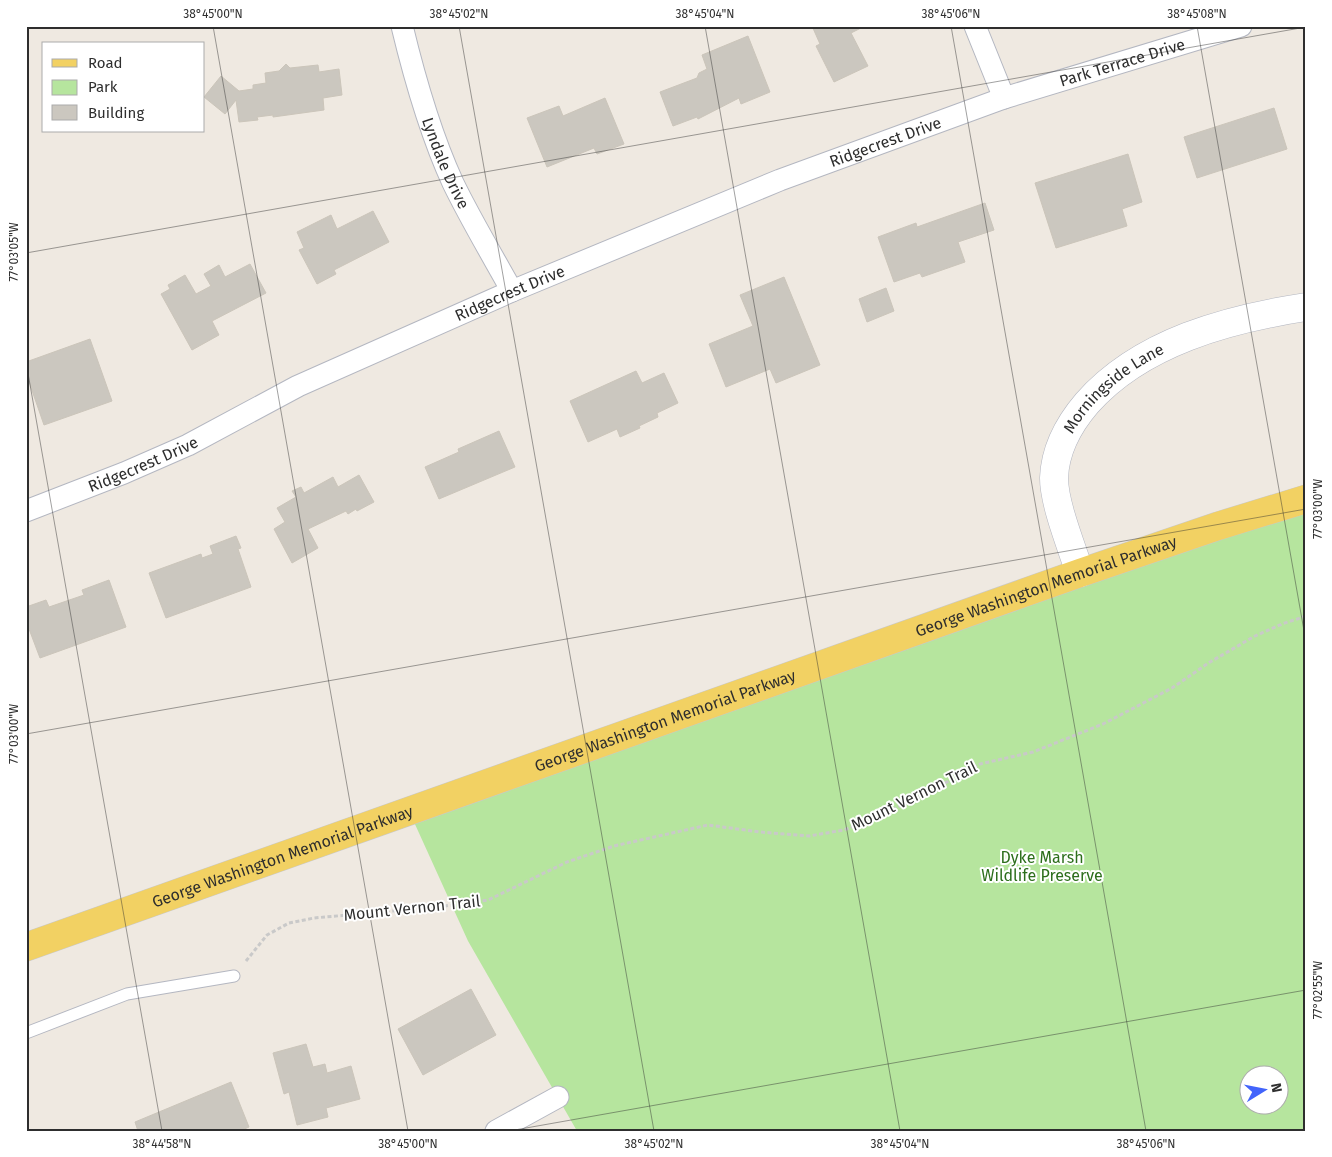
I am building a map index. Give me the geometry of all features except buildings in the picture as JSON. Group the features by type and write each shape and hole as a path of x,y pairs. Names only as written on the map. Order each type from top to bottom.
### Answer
{"main road":[{"name":"Morningside Lane","path":"1080,574 1056,498 1054,478 1057,456 1069,427 1077,415 1095,394 1114,377 1158,350 1188,336 1224,324 1306,307"},
{"name":"George Washington Memorial Parkway","path":"26,948 1080,574 1218,526 1306,498"}],"street":[{"name":"Lyndale Drive","path":"402,26 428,120 453,183 512,291"},
{"path":"975,26 1004,98"},
{"name":"Park Terrace Drive","path":"1004,98 1241,26"},
{"name":"Ridgecrest Drive","path":"26,511 124,473 188,445 298,386 512,291 780,180 1004,98"},
{"path":"496,1131 558,1097"}],"lane":[{"path":"26,1033 126,994 234,976"}],"path":[{"name":"Mount Vernon Trail","path":"234,976 267,934 289,923 314,918 438,907 488,900 567,862 586,855 614,846 708,825 809,836 844,830 926,794 980,764 1033,752 1103,724 1172,688 1210,662 1255,636 1306,616"}],"green space":[{"name":"Dyke Marsh Wildlife Preserve","path":"1306,506 1306,1131 577,1131 468,941 409,811"}]}
